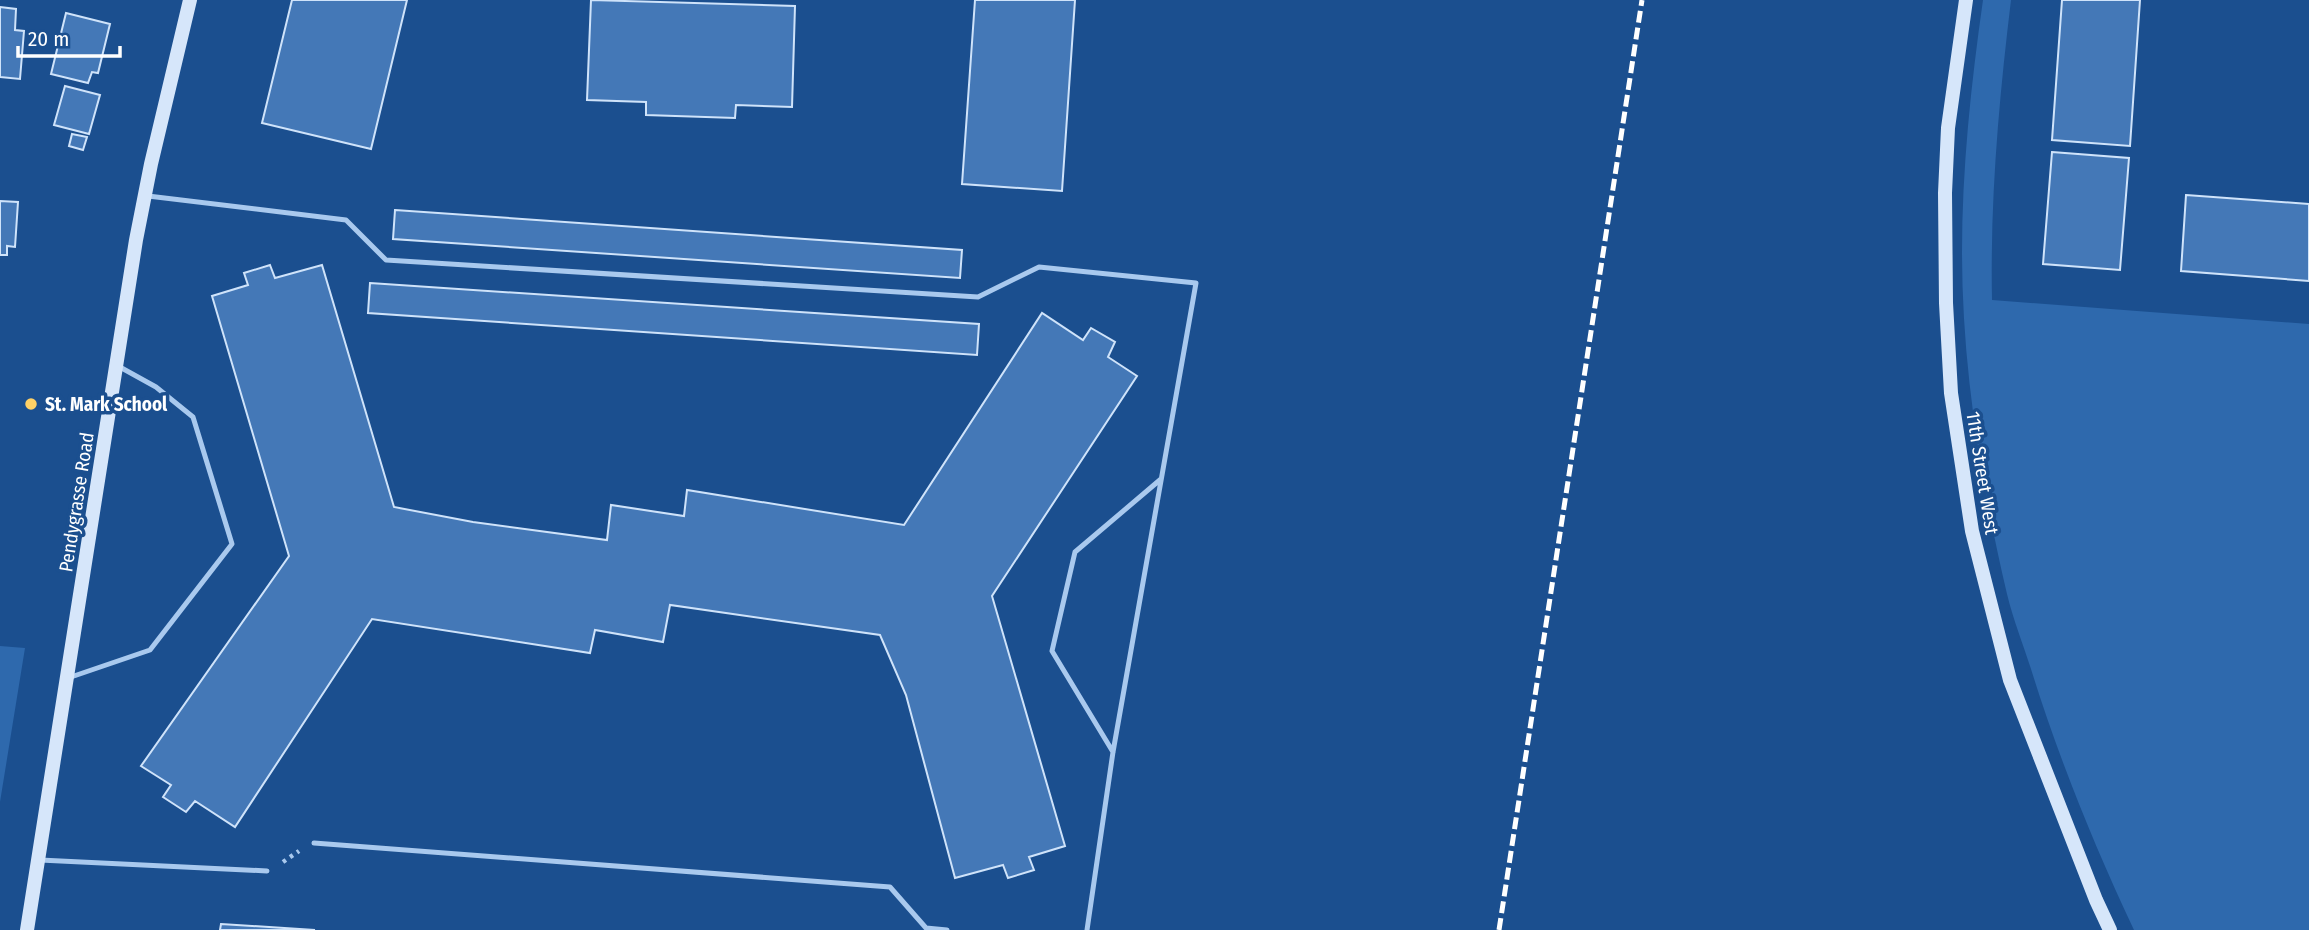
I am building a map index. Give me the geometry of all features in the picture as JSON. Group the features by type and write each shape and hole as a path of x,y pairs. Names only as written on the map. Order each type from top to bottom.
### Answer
{"street":[{"name":"Pendygrasse Road","path":"27,930 65,679 145,195 190,0"},
{"name":"11th Street West","path":"1966,0 1948,128 1945,248 1951,393 1972,531 2010,680 2110,930"}],"lane":[{"path":"145,195 346,220 386,260 978,297 1039,267 1196,283 1113,752 1087,930"},
{"path":"65,679 150,650 232,544 193,417 156,387 118,366"},
{"path":"1113,752 1052,652 1074,552 1162,479"},
{"path":"314,843 890,887 926,928 947,930"},
{"path":"37,860 267,871"}],"path":[{"path":"267,871 314,843"}],"shaded area":[{"path":"1983,0 2011,0 1996,149 1992,300 2309,324 2309,930 2134,930 2091,834 2053,736 2007,594 1981,467 1969,382 1963,296 1962,221 1968,127"},
{"path":"0,646 25,648 0,802"}],"building":[{"path":"292,0 407,0 371,149 262,123"},
{"path":"591,0 795,6 792,107 736,105 735,118 646,115 646,102 587,100"},
{"path":"975,0 1075,0 1062,191 962,184"},
{"path":"2062,0 2140,0 2130,146 2052,140"},
{"path":"0,7 16,9 15,30 24,31 20,79 0,77"},
{"path":"66,13 110,24 98,73 92,72 88,83 51,74"},
{"path":"65,86 100,95 89,134 54,125"},
{"path":"72,134 87,137 83,150 69,146"},
{"path":"2052,152 2129,158 2120,270 2043,264"},
{"path":"2186,195 2309,204 2309,281 2181,271"},
{"path":"0,201 18,202 15,247 7,246 7,255 0,255"},
{"path":"395,210 962,250 960,278 393,239"},
{"path":"270,265 275,278 322,265 394,507 473,522 607,540 611,505 684,516 687,490 904,525 1042,313 1083,340 1091,328 1115,342 1108,357 1137,376 992,596 1065,846 1029,857 1034,870 1008,878 1003,865 955,878 906,695 880,635 670,605 663,642 595,630 590,653 372,619 235,827 195,801 186,812 163,797 171,785 141,766 289,556 212,296 248,285 244,273"},
{"path":"370,283 979,324 977,355 368,313"},
{"path":"221,924 315,930 220,930"}],"railway":[{"path":"1499,930 1642,0"}],"place":[{"name":"St. Mark School","path":"31,404"}]}
